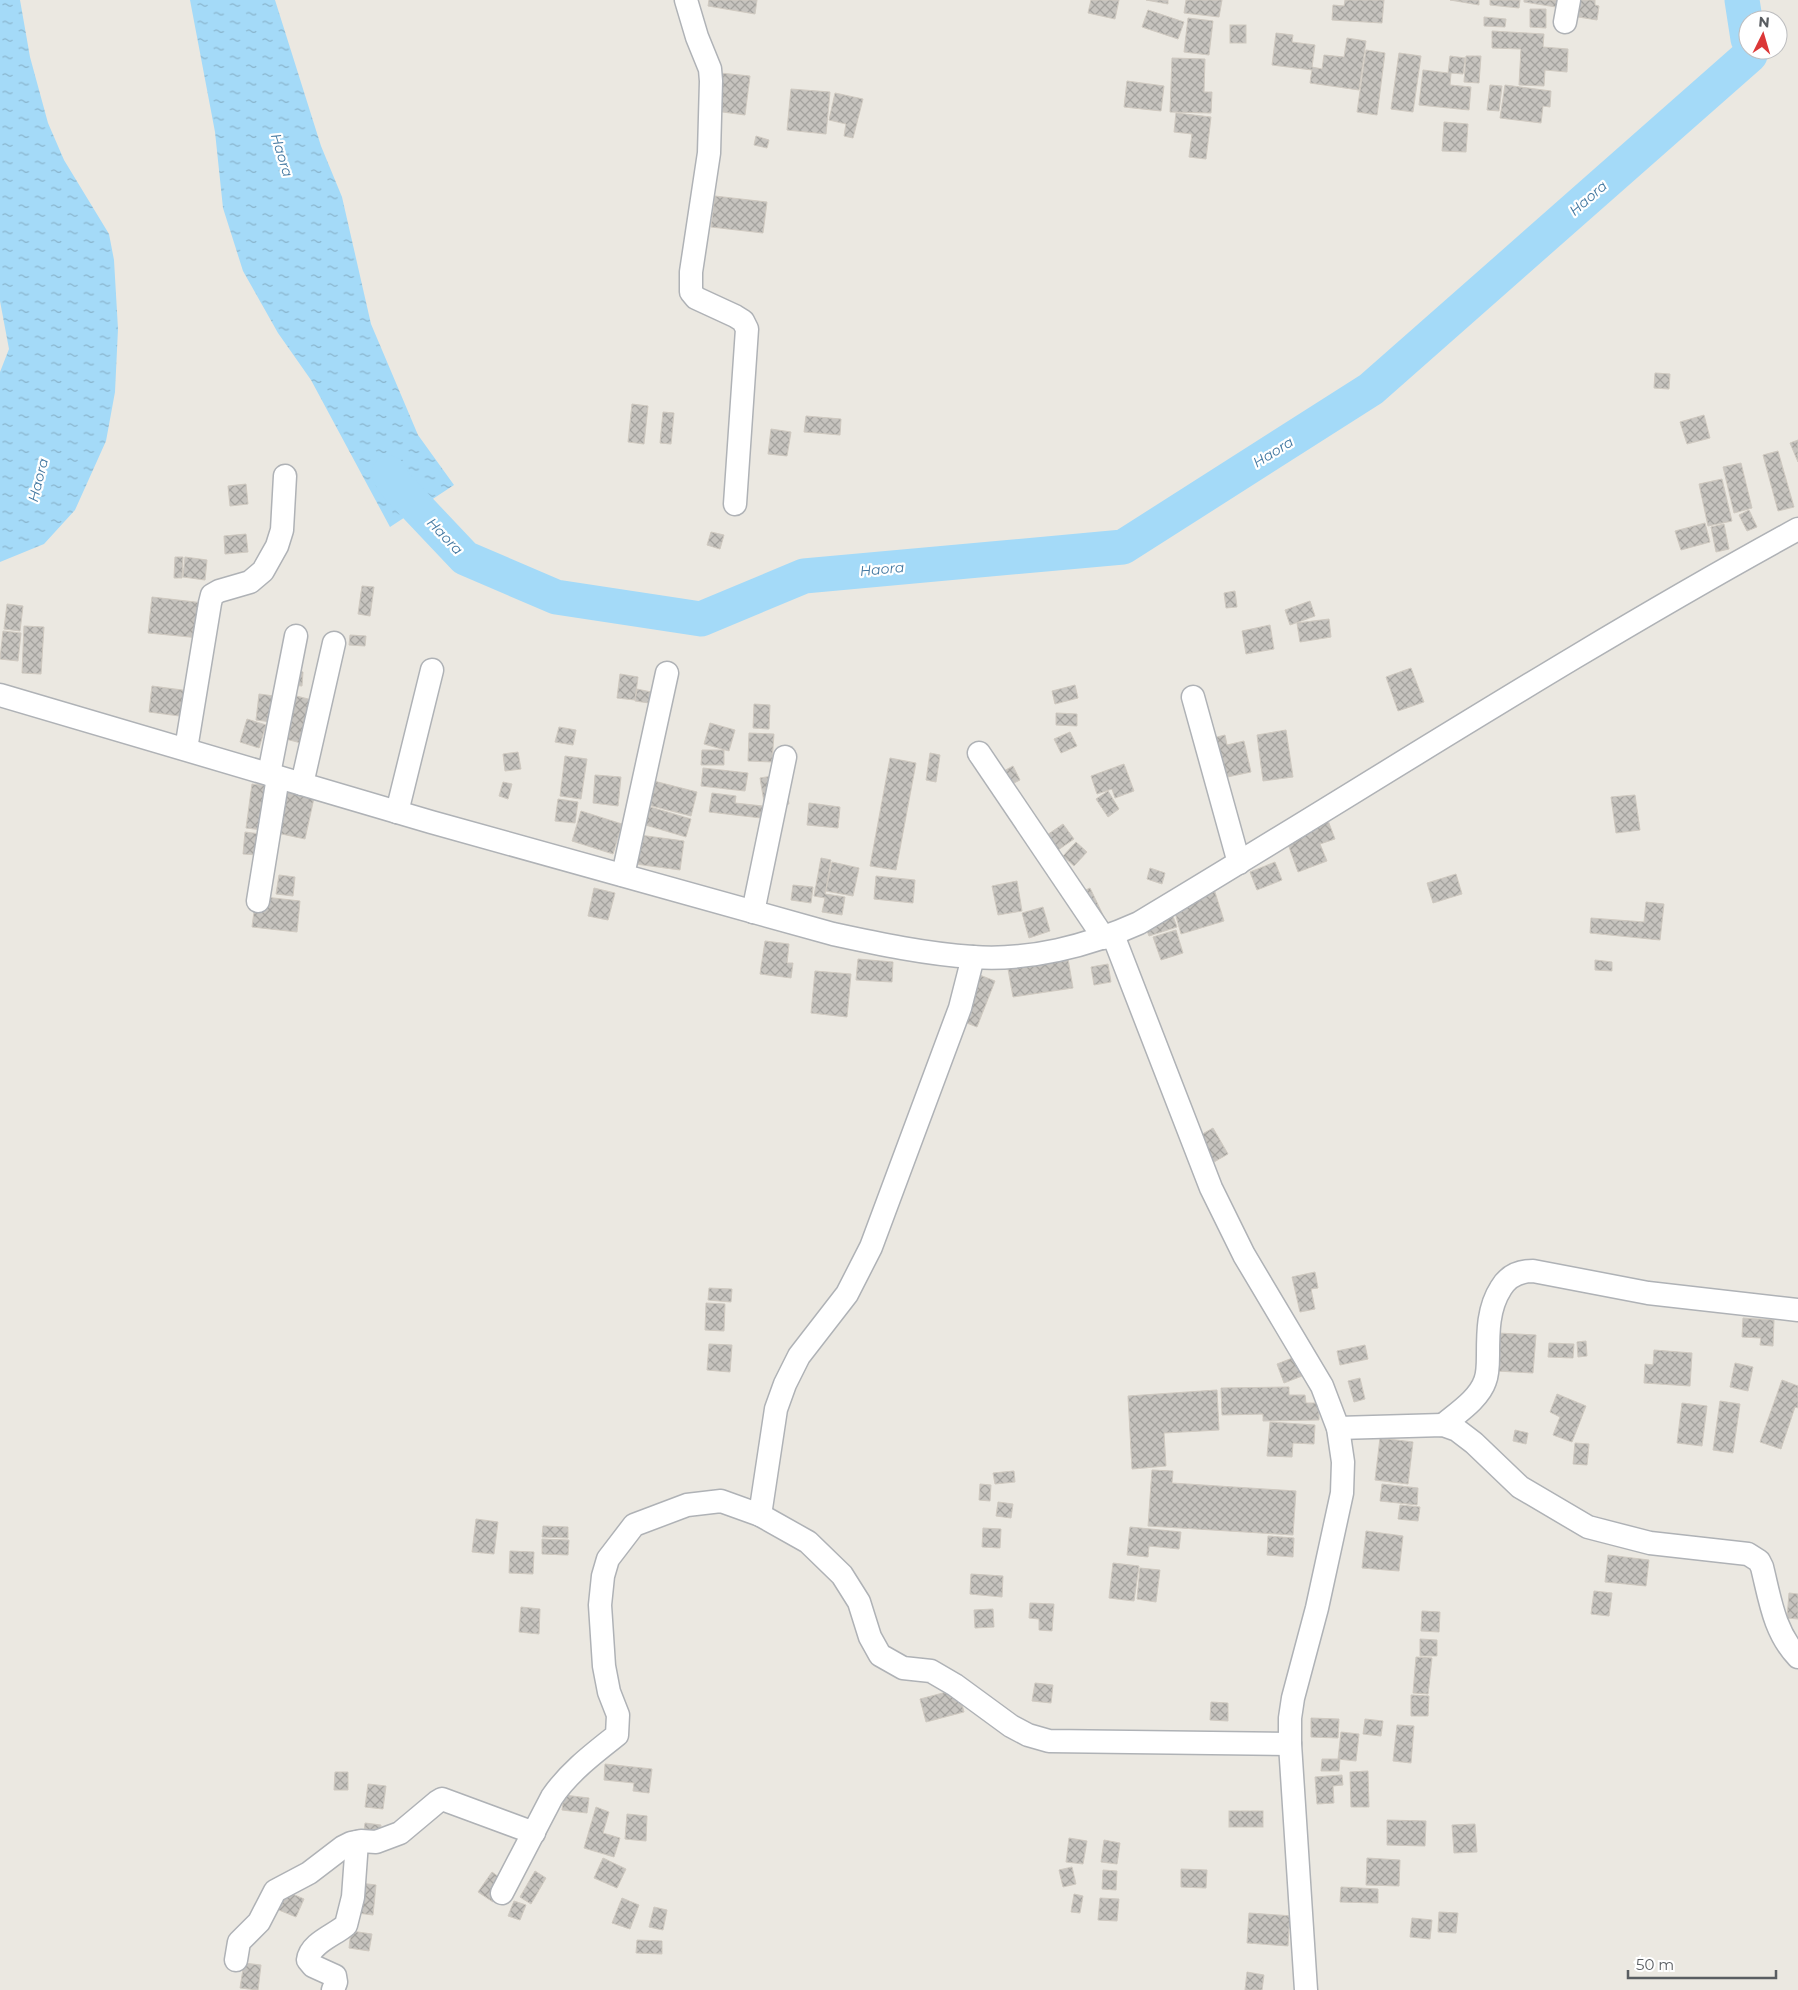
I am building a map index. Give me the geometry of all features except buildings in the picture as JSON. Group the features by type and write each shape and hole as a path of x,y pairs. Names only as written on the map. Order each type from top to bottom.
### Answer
{"street":[{"path":"686,0 697,37 710,69 711,81 709,153 691,272 691,292 696,298 743,321 747,329 735,504"},
{"path":"186,750 212,595 218,590 250,582 263,570 277,546 282,530 285,476"},
{"path":"0,695 397,812 833,934 878,944 973,957 1016,956 1067,948 1108,936 1139,923 1239,864 1508,698 1714,576 1798,530"},
{"path":"258,901 273,775 296,636"},
{"path":"302,784 334,643"},
{"path":"397,812 432,670"},
{"path":"623,875 667,672"},
{"path":"1193,697 1239,864"},
{"path":"979,753 1108,936 1211,1188 1244,1255 1322,1386 1338,1428 1343,1462 1342,1493 1318,1608 1293,1698 1290,1718 1290,1744 1306,1990"},
{"path":"753,912 785,758"},
{"path":"760,1515 776,1409 782,1392 799,1356 847,1294 871,1247 960,1008 973,957"},
{"path":"1443,1425 1479,1393 1486,1381 1488,1326 1496,1295 1504,1283 1522,1271 1533,1271 1648,1293 1798,1310"},
{"path":"1338,1428 1443,1425 1457,1430 1474,1443 1520,1487 1588,1527 1650,1543 1739,1552 1754,1557 1762,1567 1777,1627 1798,1657"},
{"path":"502,1893 561,1782 617,1735 618,1715 609,1692 604,1666 600,1605 603,1576 608,1559 634,1526 687,1505 721,1501 760,1515 808,1542 842,1575 860,1602 870,1637 880,1655 903,1668 931,1671 955,1685 1011,1726 1028,1735 1049,1741 1290,1744"},
{"path":"236,1960 239,1942 259,1922 275,1891 309,1873 343,1847 357,1842 376,1842 400,1833 442,1799 534,1833"},
{"path":"333,1990 336,1982 335,1976 313,1966 308,1960 314,1947 346,1925 353,1897 357,1842"}],"water":[{"path":"0,0 20,0 30,57 48,123 64,160 109,234 114,260 118,329 115,392 106,441 75,510 44,544 0,562 0,372 9,349 0,301"},
{"path":"190,0 275,0 321,146 342,197 371,324 418,435 454,485 390,527 311,380 278,333 243,271 223,208 215,132"}],"waterway":[{"name":"Haora","path":"1742,0 1744,10"},
{"name":"Haora","path":"389,473 395,484 465,558 556,597 701,619 804,576 1123,547 1371,389 1744,60"}]}
